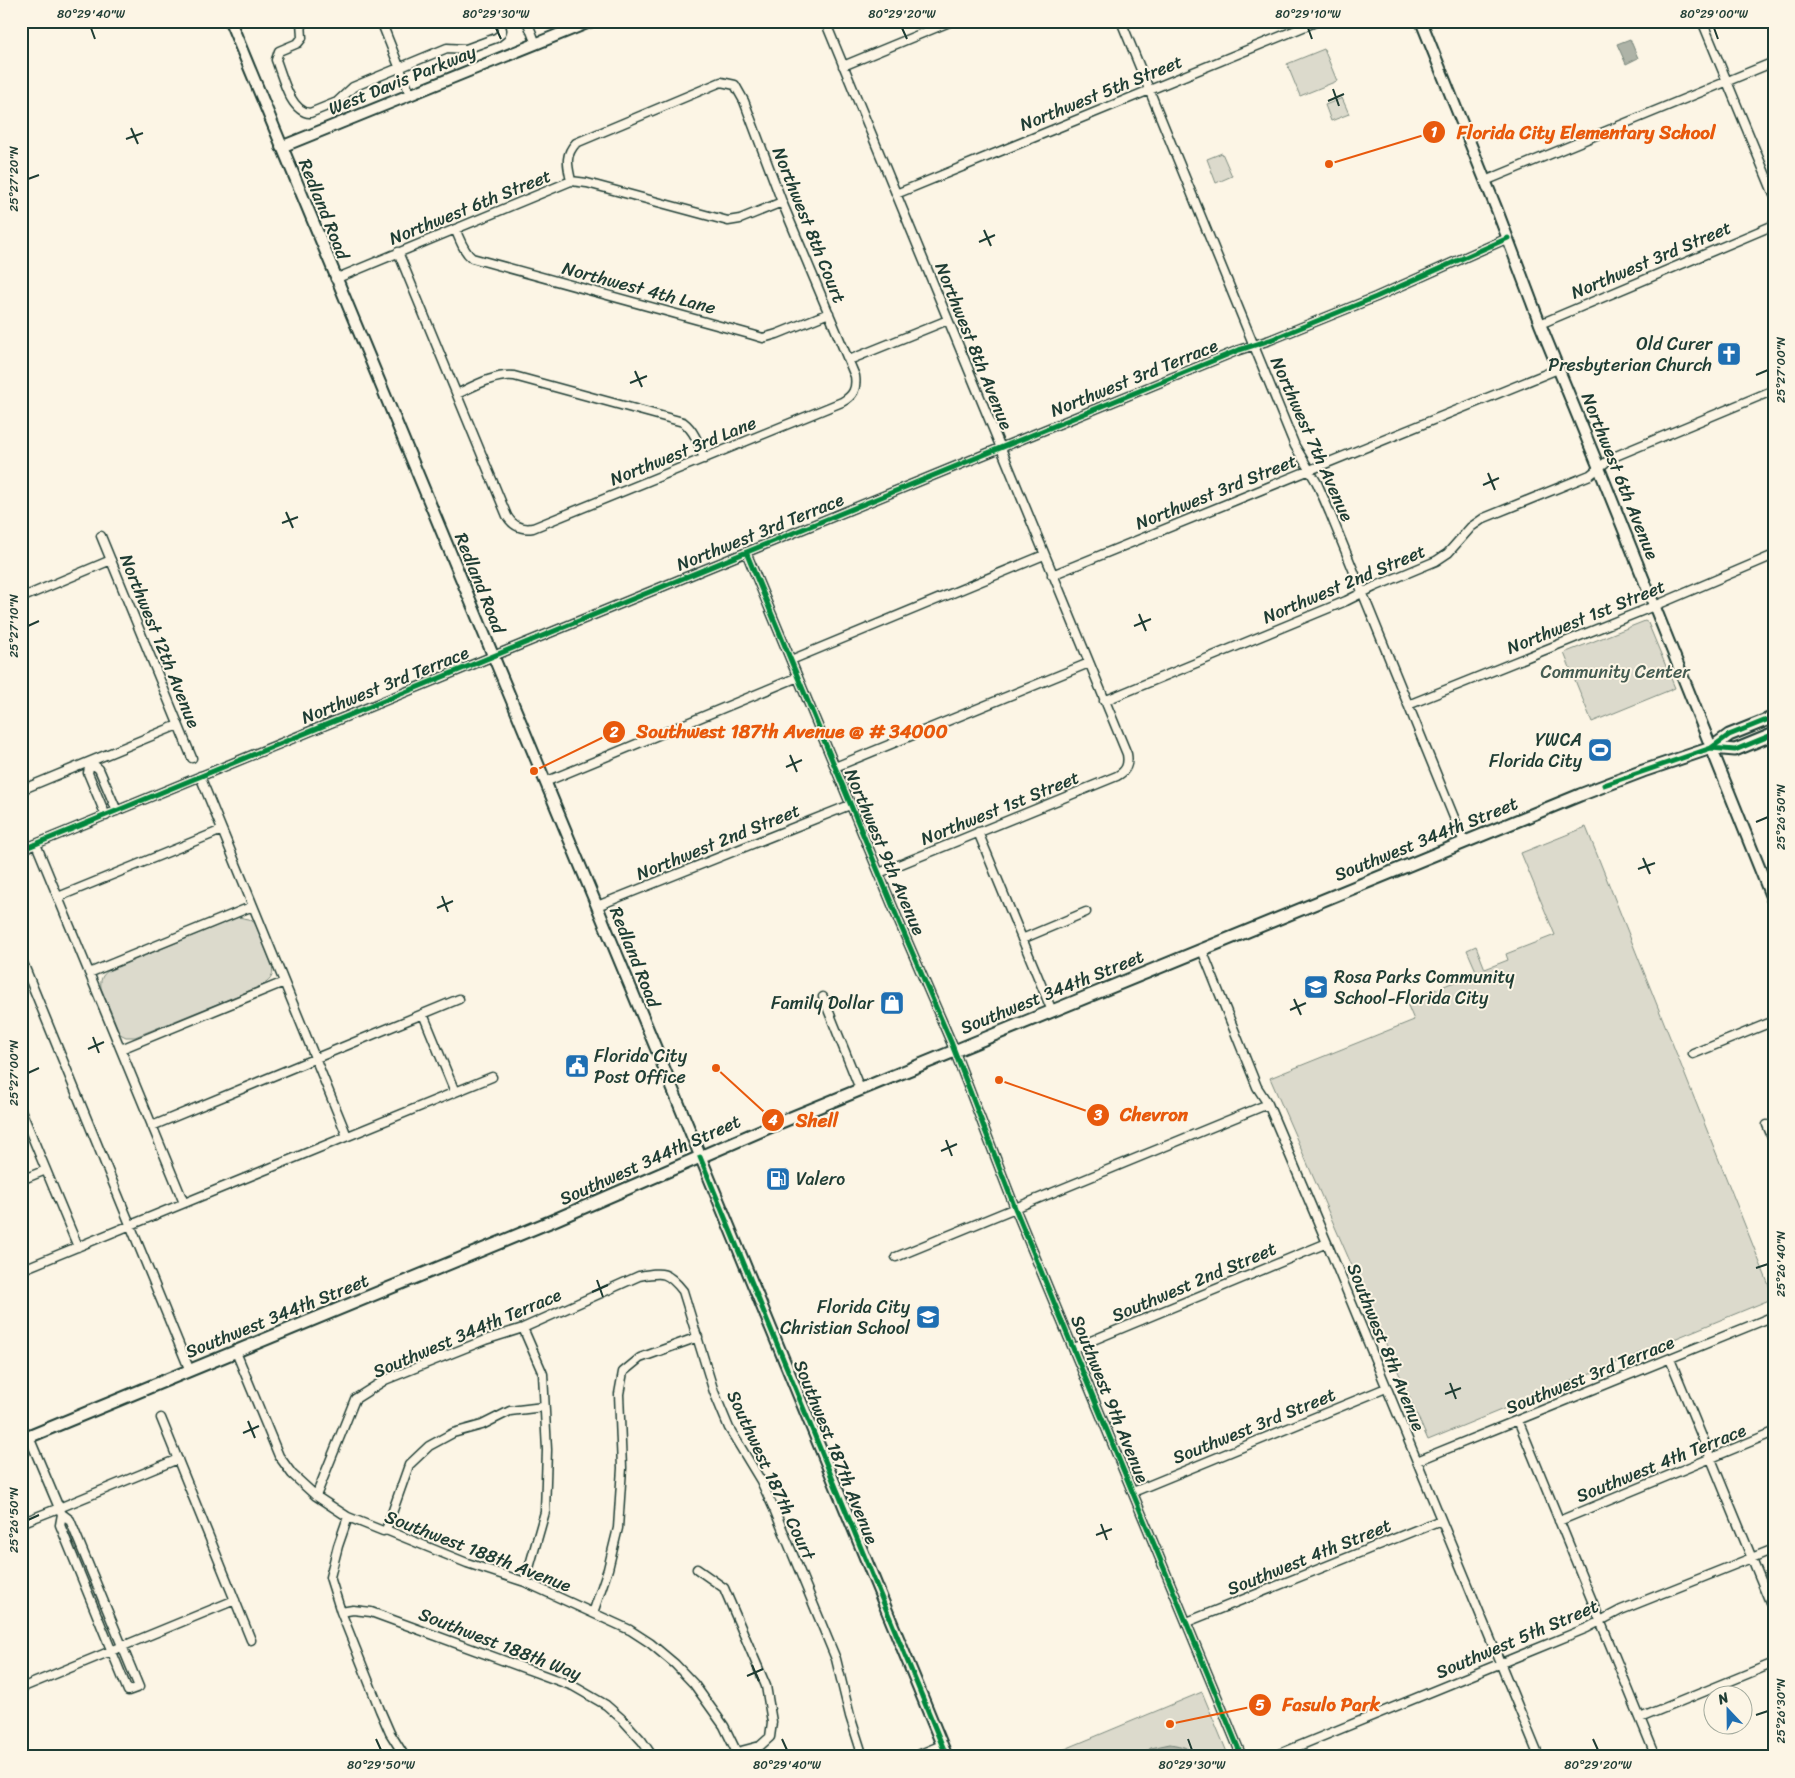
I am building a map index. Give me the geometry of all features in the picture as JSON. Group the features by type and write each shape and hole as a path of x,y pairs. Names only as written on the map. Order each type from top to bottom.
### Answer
{"main road":[{"name":"Southwest 344th Street","path":"25,1438 552,1221 860,1089 1621,779 1712,748 1729,735 1774,717"},
{"name":"Southwest 344th Street","path":"1712,748 1735,750 1774,734"}],"street":[{"name":"Redland Road","path":"230,21 335,279 700,1157"},
{"path":"301,21 302,38 298,43 279,51 276,60 294,104 305,112 310,113 337,102 353,87 447,48 466,49 496,38 501,34 502,30 500,21"},
{"path":"381,21 410,94"},
{"path":"527,21 536,44"},
{"name":"West Davis Parkway","path":"281,147 592,21"},
{"name":"Northwest 8th Avenue","path":"824,21 1127,754 1128,765"},
{"path":"843,66 952,21"},
{"name":"Northwest 7th Avenue","path":"1121,21 1296,446 1324,498 1464,842"},
{"name":"Northwest 5th Street","path":"896,194 1318,21"},
{"name":"Northwest 6th Avenue","path":"1420,21 1508,238 1558,369 1773,900"},
{"path":"1702,21 1774,195"},
{"path":"1485,181 1774,62"},
{"name":"Northwest 6th Street","path":"335,279 571,181 568,153 576,143 721,82"},
{"name":"Northwest 8th Court","path":"721,82 735,84 744,100 782,202 848,360 856,382 854,392"},
{"path":"571,181 587,183 728,221 740,219 782,202"},
{"name":"Northwest 3rd Street","path":"1540,324 1774,225"},
{"name":"Northwest 4th Lane","path":"455,229 463,247 472,258 764,338 829,312"},
{"name":"Northwest 3rd Terrace","path":"21,850 1000,448 1376,296 1508,238"},
{"path":"398,252 457,394 493,379 508,375 514,376 683,422 694,434 704,459"},
{"path":"848,360 948,320"},
{"name":"Northwest 3rd Street","path":"1052,575 1558,369"},
{"name":"Northwest 2nd Street","path":"1104,701 1436,561 1448,553 1471,527 1484,518 1590,475 1611,458 1774,390"},
{"name":"Northwest 3rd Lane","path":"457,394 507,516 511,522 520,528 526,529 533,528 842,402 854,392"},
{"name":"Northwest 12th Avenue","path":"101,536 192,758"},
{"name":"Northwest 9th Avenue","path":"746,552 850,805 955,1051"},
{"path":"791,660 1044,555"},
{"name":"Northwest 1st Street","path":"1408,705 1654,606 1774,555"},
{"path":"21,598 111,560"},
{"path":"835,767 1089,663"},
{"path":"545,782 798,677"},
{"path":"21,790 178,725"},
{"path":"90,762 99,769 117,811"},
{"path":"90,762 88,773 106,816"},
{"name":"Northwest 1st Street","path":"879,873 1122,774 1128,765"},
{"path":"200,776 347,1136"},
{"name":"Northwest 2nd Street","path":"597,906 850,805"},
{"path":"58,897 222,830"},
{"path":"978,832 1052,1011"},
{"path":"36,844 184,1203"},
{"path":"89,973 253,906"},
{"path":"1022,939 1086,912"},
{"name":"Southwest 8th Avenue","path":"1202,950 1257,1087 1268,1104 1327,1243 1538,1757"},
{"path":"21,958 190,1371"},
{"path":"121,1049 284,982"},
{"path":"823,997 860,1089"},
{"path":"152,1126 459,999"},
{"path":"423,1014 455,1092"},
{"path":"1693,1054 1774,1021"},
{"name":"Southwest 9th Avenue","path":"955,1051 1015,1208 1242,1757"},
{"path":"21,1270 492,1077"},
{"path":"896,1257 1268,1104"},
{"path":"21,1110 78,1247"},
{"path":"1767,1125 1774,1141"},
{"name":"Southwest 187th Avenue","path":"700,1157 946,1757"},
{"path":"21,1180 46,1170"},
{"name":"Southwest 2nd Street","path":"1074,1348 1327,1243"},
{"name":"Southwest 344th Terrace","path":"316,1496 356,1400 385,1380 485,1340 522,1328 639,1276 660,1272"},
{"name":"Southwest 187th Court","path":"660,1272 673,1279 683,1291 714,1392 729,1428 761,1481 774,1509 836,1660 850,1716 863,1757"},
{"name":"Southwest 3rd Terrace","path":"1417,1461 1774,1316"},
{"path":"522,1328 543,1374 543,1407 547,1450 545,1512 525,1582"},
{"path":"593,1614 608,1569 618,1528 622,1468 619,1394 623,1372 640,1358 698,1337"},
{"name":"Southwest 188th Avenue","path":"236,1352 279,1456 292,1474 316,1496 348,1517 383,1531 386,1530 467,1563 525,1582 630,1630 650,1643 675,1664 694,1684 724,1726 738,1754"},
{"path":"1670,1359 1774,1612"},
{"name":"Southwest 3rd Street","path":"1133,1492 1386,1388"},
{"path":"386,1530 410,1465 429,1446 453,1434 482,1425 510,1410 543,1407"},
{"path":"161,1418 251,1640"},
{"path":"1518,1420 1656,1757"},
{"name":"Southwest 4th Terrace","path":"1559,1521 1774,1432"},
{"path":"25,1438 61,1511 70,1520 139,1687 128,1691 60,1526 61,1511"},
{"path":"21,1524 61,1511 178,1459"},
{"path":"348,1517 330,1577 341,1612 380,1710 390,1733 404,1757"},
{"name":"Southwest 4th Street","path":"1187,1622 1441,1520"},
{"name":"Southwest 5th Street","path":"1272,1757 1588,1628 1620,1610 1774,1549"},
{"path":"697,1569 724,1588 766,1686 772,1722 770,1737 760,1746 738,1754"},
{"path":"21,1688 235,1600"},
{"name":"Southwest 188th Way","path":"341,1612 353,1610 372,1612 573,1686 606,1705 623,1720 642,1741 653,1757"},
{"path":"1640,1718 1774,1663"},
{"path":"913,1757 942,1745"}],"green space":[{"path":"1324,49 1337,81 1300,96 1287,64"},
{"path":"1342,98 1349,114 1331,121 1325,105"},
{"path":"1222,153 1232,176 1216,183 1207,159"},
{"name":"Community Center","path":"1645,621 1648,623 1675,688 1592,722 1564,653"},
{"path":"1586,827 1774,1298 1428,1440 1270,1078 1414,1020 1406,1001 1477,973 1467,950 1476,946 1485,969 1508,960 1506,954 1555,935 1521,853"},
{"path":"238,917 249,919 255,923 272,965 273,973 268,981 259,987 135,1037 126,1037 120,1034 101,988 101,980 104,974"},
{"path":"1202,1692 1229,1757 1046,1757"}],"water":[{"path":"1630,39 1638,58 1626,64 1617,44"},
{"path":"1170,1744 1193,1751 1200,1757 1138,1757 1151,1748"}],"cycle path":[{"path":"21,850 1239,350 1270,340 1376,297 1508,238"},
{"path":"746,552 900,924 951,1042 1015,1208 1242,1757"},
{"path":"1604,785 1711,748 1729,735 1774,717"},
{"path":"1711,748 1735,750 1774,734"},
{"path":"700,1157 947,1757"}],"place":[{"name":"Florida City Elementary School","path":"1329,164"},
{"name":"Old Curer Presbyterian Church","path":"1729,354"},
{"name":"YWCA Florida City","path":"1600,750"},
{"name":"Southwest 187th Avenue @ # 34000","path":"534,771"},
{"name":"Rosa Parks Community School-Florida City","path":"1316,987"},
{"name":"Family Dollar","path":"892,1003"},
{"name":"Florida City Post Office","path":"577,1066"},
{"name":"Shell","path":"716,1068"},
{"name":"Chevron","path":"999,1080"},
{"name":"Valero","path":"778,1179"},
{"name":"Florida City Christian School","path":"928,1317"},
{"name":"Fasulo Park","path":"1170,1724"}]}
